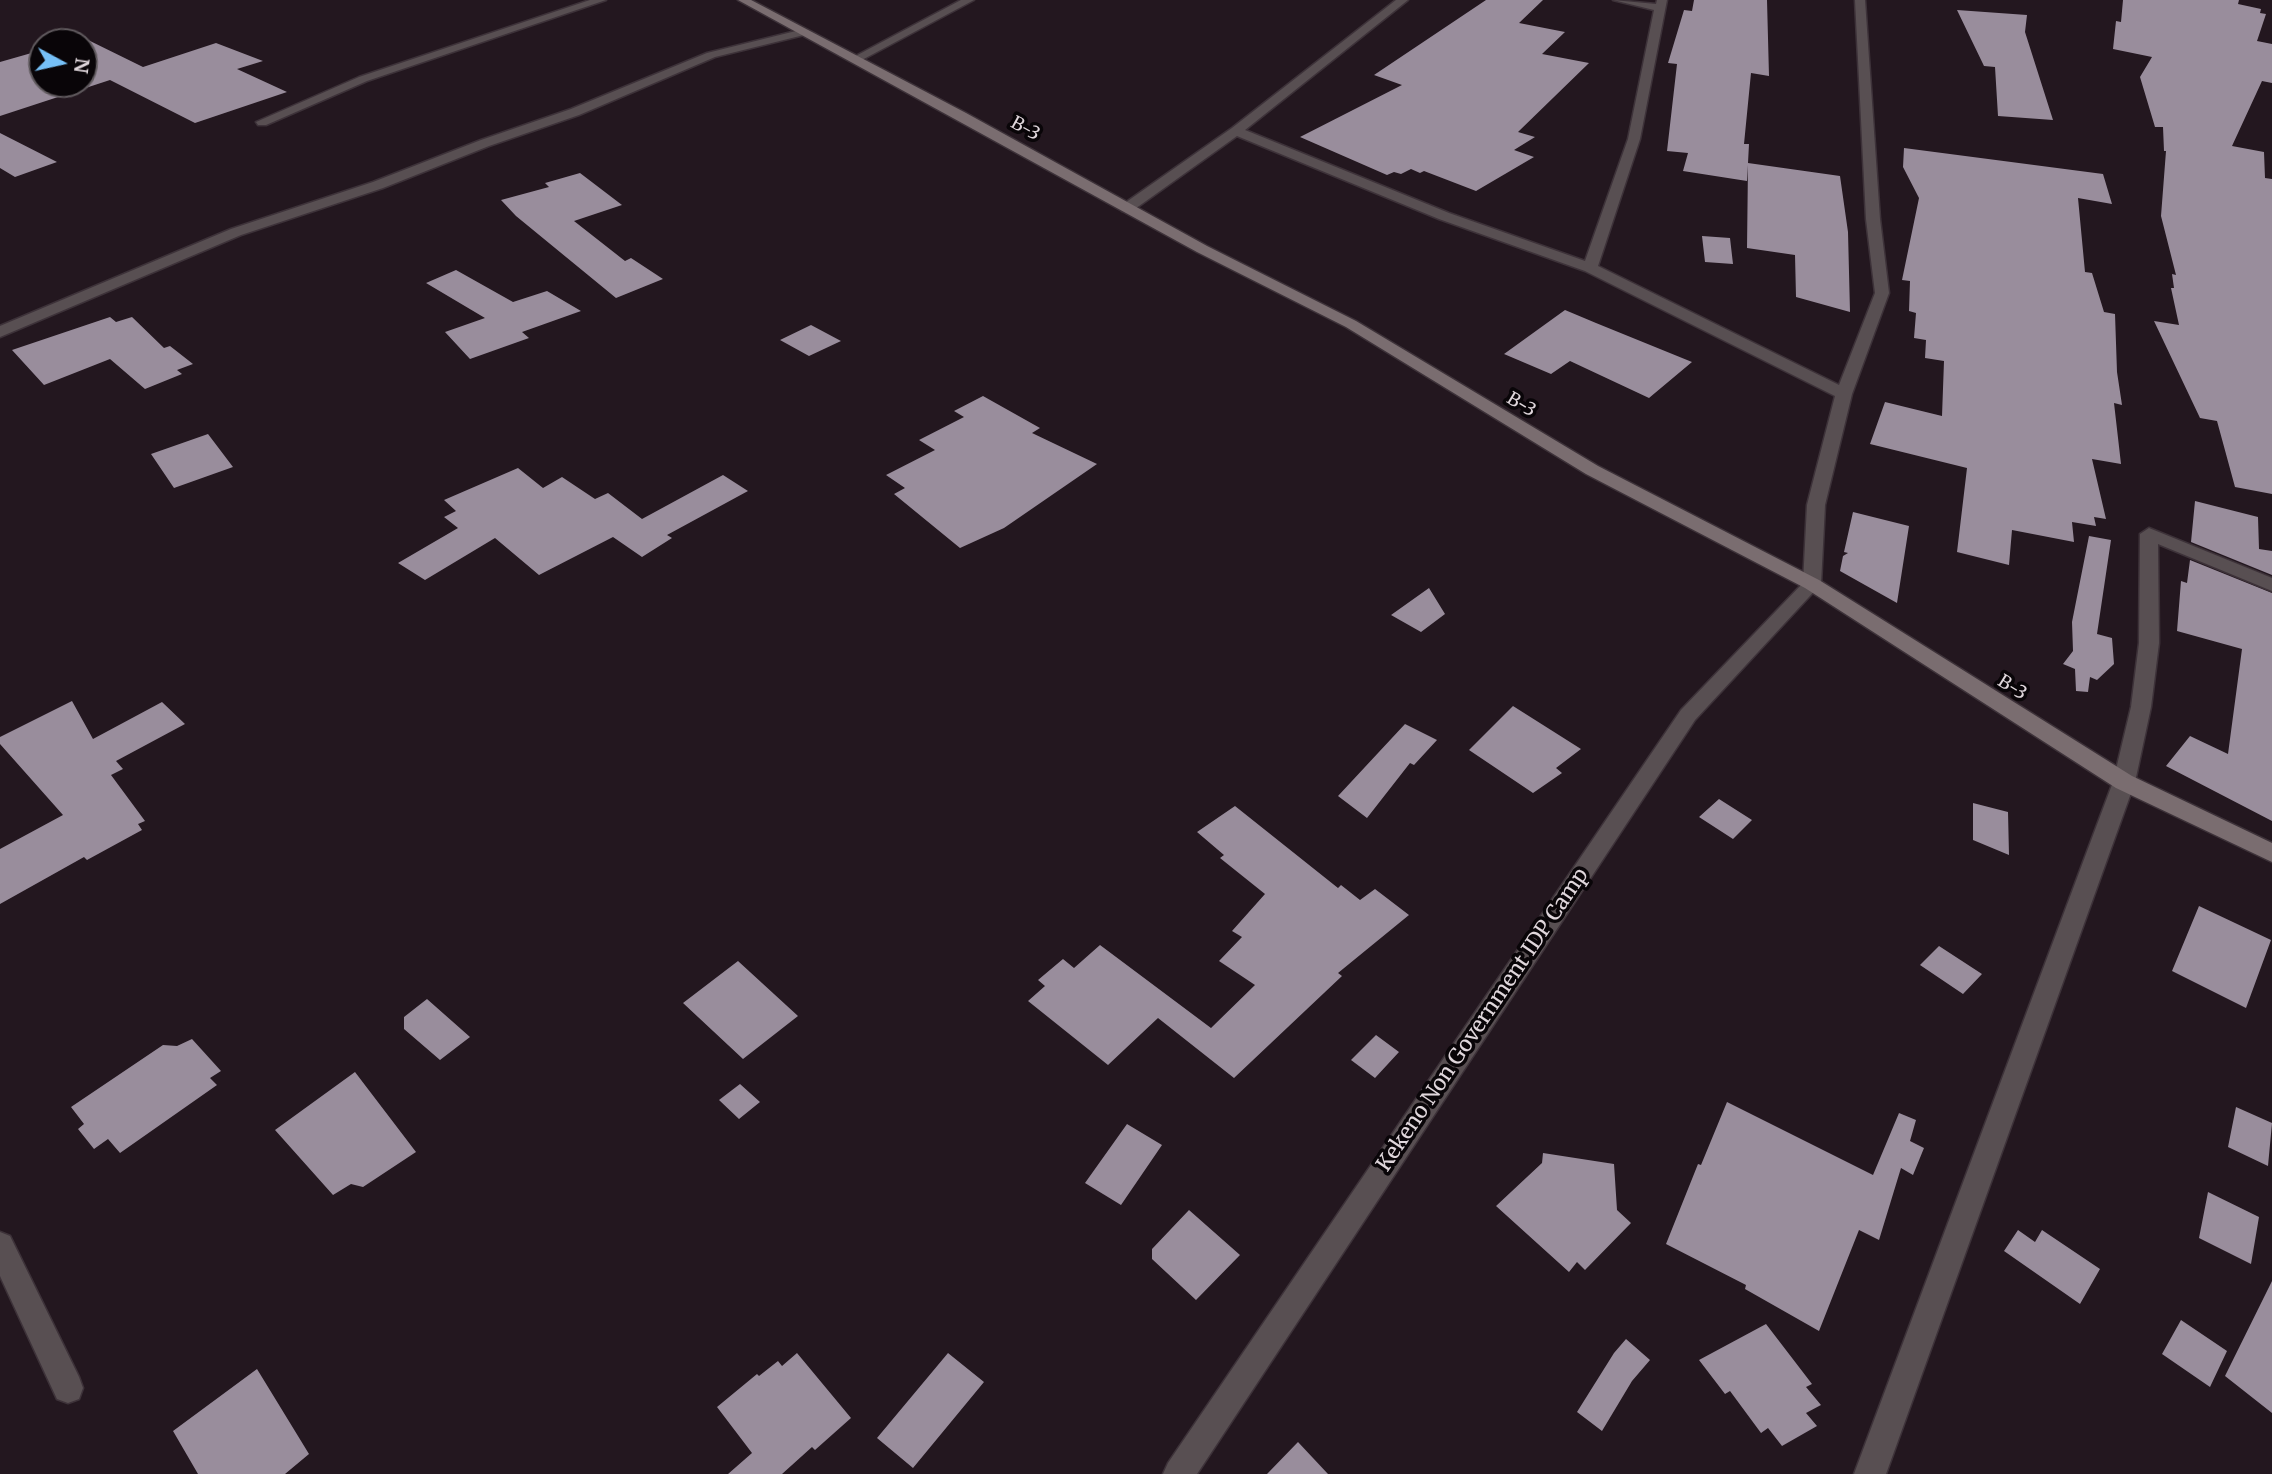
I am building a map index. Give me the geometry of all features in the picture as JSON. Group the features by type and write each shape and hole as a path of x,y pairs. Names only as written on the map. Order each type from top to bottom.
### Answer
{"main road":[{"name":"B-3","path":"743,0 1127,208 1350,324 1592,470 1812,584 2124,782 2272,853"}],"street":[{"path":"262,122 363,79 601,0"},
{"path":"856,59 969,0"},
{"path":"1127,208 1236,131 1404,0"},
{"path":"1590,268 1634,139 1661,4 1618,0"},
{"path":"1812,584 1816,505 1844,394 1882,293 1874,219 1860,0"},
{"path":"0,331 236,232 378,185 485,142 575,112 711,55 804,32"},
{"path":"1236,131 1444,216 1590,268 1844,394"},
{"path":"1870,1474 2124,782 2141,707 2149,643 2149,534 2272,585"},
{"name":"Kekeno Non Government IDP Camp","path":"1179,1474 1688,715 1812,584"},
{"path":"0,1245 68,1388"}],"building":[{"path":"1486,0 1543,0 1519,23 1565,32 1542,54 1589,63 1518,132 1535,137 1514,150 1534,157 1476,191 1424,171 1420,173 1411,169 1401,174 1394,172 1387,175 1300,137 1402,85 1374,75"},
{"path":"1694,0 1767,0 1769,76 1751,73 1744,144 1749,144 1748,163 1840,176 1848,232 1850,312 1796,297 1795,255 1747,248 1748,165 1747,181 1683,171 1688,153 1667,151 1677,64 1668,63 1684,10 1692,11"},
{"path":"2123,0 2239,0 2238,4 2261,9 2260,13 2266,14 2257,41 2272,44 2272,83 2262,81 2232,146 2264,152 2265,178 2272,179 2272,494 2235,487 2217,421 2200,418 2154,321 2179,325 2171,288 2174,288 2172,274 2176,275 2161,216 2166,151 2163,127 2155,127 2140,77 2152,57 2113,49 2116,21 2121,22"},
{"path":"1957,10 2027,15 2025,32 2053,120 1998,116 1995,67 1984,66"},
{"path":"216,43 263,61 237,69 287,92 195,123 110,80 98,84 98,45 143,67"},
{"path":"28,54 28,98 55,98 0,116 0,62"},
{"path":"0,133 57,162 15,177 0,168"},
{"path":"1904,148 2103,174 2112,204 2078,198 2085,272 2092,273 2104,312 2115,314 2117,372 2122,405 2114,403 2121,464 2092,459 2106,519 2094,517 2096,526 2072,522 2074,542 2012,530 2009,565 1957,552 1967,468 1870,444 1885,402 1942,416 1944,361 1925,358 1926,340 1914,338 1916,313 1909,311 1910,281 1902,280 1919,198 1903,167"},
{"path":"580,173 622,205 574,221 625,261 631,258 663,279 616,298 516,216 501,200 549,187 545,183"},
{"path":"1702,236 1730,238 1733,264 1705,262"},
{"path":"456,270 513,302 547,291 581,311 522,332 529,338 470,359 445,332 485,318 426,283"},
{"path":"1565,310 1692,362 1649,398 1570,361 1551,374 1504,354"},
{"path":"110,317 116,322 132,317 164,348 170,346 193,364 177,370 182,374 145,389 110,359 44,385 12,350"},
{"path":"811,325 841,341 809,356 780,340"},
{"path":"983,396 1040,428 1032,433 1097,464 1004,528 960,548 894,494 905,488 886,475 935,450 919,440 964,417 954,411"},
{"path":"208,434 233,467 174,488 151,454"},
{"path":"518,468 543,488 562,477 595,499 608,493 642,519 723,475 748,491 667,535 672,538 642,557 613,537 539,575 495,538 425,580 398,563 458,528 444,517 456,511 444,500"},
{"path":"2195,501 2258,517 2259,549 2272,551 2272,575 2191,542"},
{"path":"1853,512 1909,526 1897,603 1840,571 1843,556 1848,553 1844,552"},
{"path":"2089,536 2111,540 2097,634 2112,638 2114,664 2097,680 2090,677 2088,692 2076,691 2075,669 2063,664 2073,651 2072,622"},
{"path":"2190,560 2272,593 2272,821 2166,766 2190,736 2228,754 2242,649 2177,631 2181,581 2187,583"},
{"path":"1429,588 1445,614 1421,632 1391,615"},
{"path":"72,701 93,739 162,702 185,724 116,761 123,769 111,775 145,821 138,824 142,830 87,860 84,857 0,904 0,849 63,815 0,744 0,737"},
{"path":"1513,706 1581,749 1556,768 1562,773 1533,793 1469,750"},
{"path":"1405,724 1437,740 1414,765 1410,763 1367,818 1338,796"},
{"path":"1719,799 1752,820 1733,839 1699,817"},
{"path":"1973,803 2008,812 2009,855 1973,840"},
{"path":"1235,806 1338,888 1341,885 1360,900 1375,889 1409,915 1338,973 1342,976 1234,1078 1158,1018 1108,1065 1028,1001 1045,986 1038,980 1063,959 1074,968 1100,945 1211,1028 1255,985 1219,961 1242,937 1232,931 1265,894 1220,858 1224,855 1197,832"},
{"path":"2199,906 2271,940 2246,1008 2172,971"},
{"path":"1939,946 1982,974 1963,994 1920,965"},
{"path":"738,961 798,1016 743,1059 683,1003"},
{"path":"427,999 470,1037 440,1060 404,1029 404,1017"},
{"path":"1376,1035 1399,1052 1375,1078 1351,1060"},
{"path":"192,1039 221,1071 210,1078 217,1085 120,1153 108,1139 94,1149 78,1129 84,1124 71,1107 163,1045 177,1046"},
{"path":"355,1072 416,1152 363,1187 351,1184 333,1195 275,1130"},
{"path":"740,1084 760,1102 739,1119 719,1100"},
{"path":"1727,1102 1873,1175 1899,1113 1916,1120 1910,1141 1924,1148 1913,1175 1901,1168 1879,1240 1859,1230 1819,1331 1745,1289 1746,1285 1666,1244 1698,1164 1701,1165"},
{"path":"2236,1107 2272,1123 2268,1166 2228,1147"},
{"path":"1127,1124 1162,1145 1121,1205 1085,1183"},
{"path":"1543,1153 1614,1164 1617,1210 1631,1223 1585,1270 1577,1262 1569,1272 1496,1206 1542,1163"},
{"path":"2208,1192 2259,1217 2251,1264 2199,1238"},
{"path":"1189,1210 1240,1255 1196,1300 1152,1259 1152,1249"},
{"path":"2018,1230 2035,1242 2042,1230 2100,1269 2080,1304 2004,1251"},
{"path":"2272,1281 2272,1413 2225,1376"},
{"path":"2181,1320 2227,1351 2210,1387 2162,1354"},
{"path":"1766,1324 1812,1384 1806,1387 1821,1405 1806,1413 1817,1426 1782,1446 1768,1428 1761,1433 1730,1391 1725,1394 1699,1360"},
{"path":"1626,1339 1650,1360 1632,1381 1602,1431 1577,1412 1614,1353"},
{"path":"797,1353 851,1418 815,1450 812,1447 782,1474 728,1474 752,1453 717,1407 757,1374 759,1376 778,1361 782,1366"},
{"path":"948,1353 984,1382 913,1468 877,1438"},
{"path":"257,1369 309,1454 285,1474 198,1474 173,1431"},
{"path":"1298,1442 1328,1474 1267,1474"}]}
